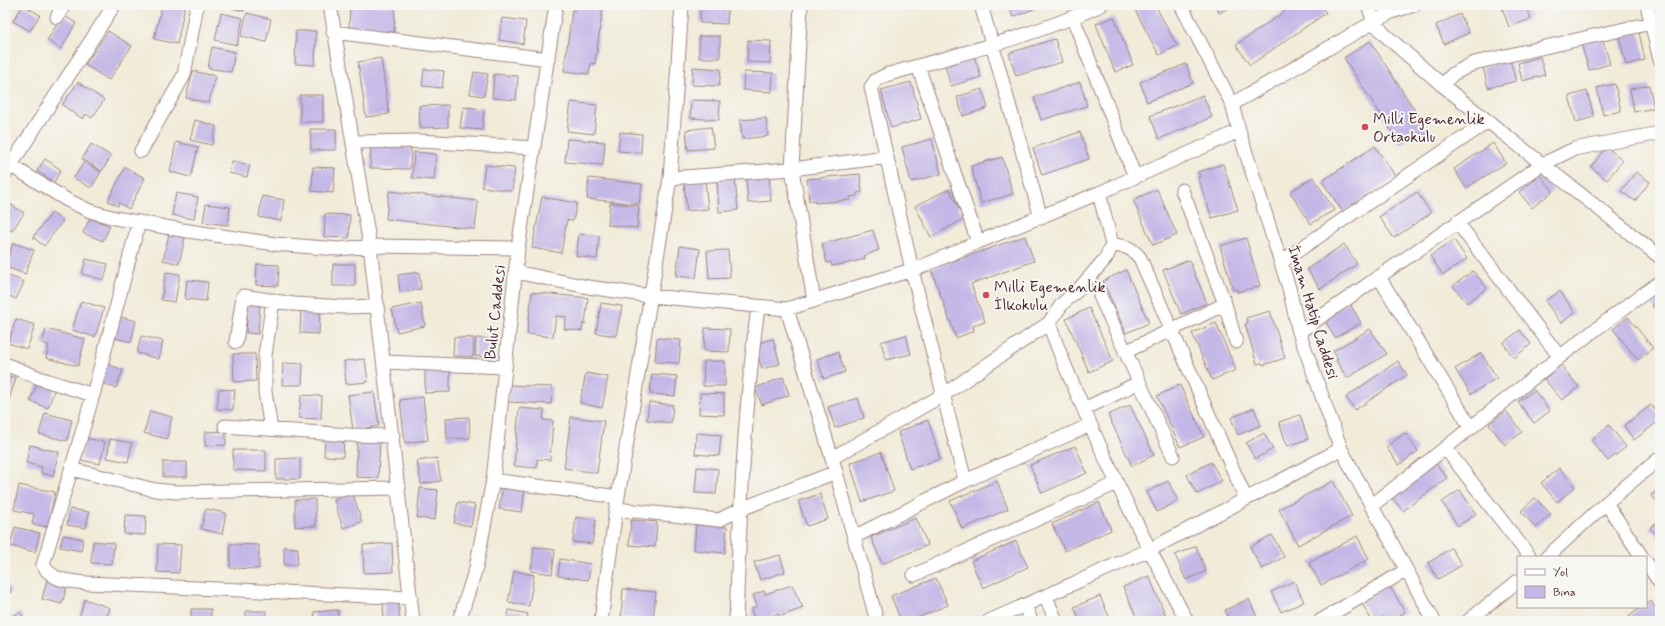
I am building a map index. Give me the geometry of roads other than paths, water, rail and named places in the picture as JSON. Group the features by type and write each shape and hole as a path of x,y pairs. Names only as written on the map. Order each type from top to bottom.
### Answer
{"street":[{"path":"57,17 64,5"},
{"path":"114,5 7,167 90,212 139,222 275,244 338,249 370,246 518,248"},
{"path":"141,151 184,75 197,5"},
{"path":"330,5 370,246 399,488 413,621"},
{"name":"Bulut Caddesi","path":"459,621 476,568 493,480 518,248 556,5"},
{"path":"601,621 617,503 670,178 682,5"},
{"path":"801,5 792,169 814,301"},
{"path":"981,5 1041,218"},
{"path":"965,481 912,270 871,87 876,80 886,75 992,46 1073,18 1101,5"},
{"name":"İmam Hatip Caddesi","path":"1181,5 1232,104 1239,131 1281,262 1299,332 1341,449 1434,621"},
{"path":"1368,5 1374,22 1384,34 1442,85 1541,165 1660,257"},
{"path":"1232,104 1390,12 1414,5"},
{"path":"1647,5 1656,22 1660,60"},
{"path":"1073,18 1135,177"},
{"path":"1442,85 1453,74 1474,63 1656,22"},
{"path":"334,32 548,59"},
{"path":"918,66 978,242"},
{"path":"1281,262 1487,122"},
{"path":"516,272 588,287 651,296 787,309 912,270 978,242 1041,218 1239,131"},
{"path":"1299,332 1541,165 1574,149 1660,134"},
{"path":"352,142 420,141 534,148"},
{"path":"670,178 792,169 887,157"},
{"path":"1182,190 1224,304 1236,342"},
{"path":"832,458 943,395 1049,323 1062,304 1079,289 1106,258 1112,245 1099,193"},
{"path":"139,222 93,395 43,565 48,574 63,580 411,598"},
{"path":"1457,222 1559,356"},
{"path":"1112,245 1127,246 1133,249 1140,258 1173,330 1246,499"},
{"path":"1379,277 1471,428"},
{"path":"1371,506 1446,449 1559,356 1660,282"},
{"path":"236,342 243,296 308,305 344,307 378,306"},
{"path":"1100,296 1138,383 1173,456"},
{"path":"270,429 265,392 265,355 273,300"},
{"path":"1125,352 1224,304"},
{"path":"736,621 741,509 752,348 758,307"},
{"path":"787,309 832,458 877,621"},
{"path":"1049,323 1090,425 1149,550 1187,621"},
{"path":"384,362 505,367"},
{"path":"5,364 42,379 93,395"},
{"path":"1084,410 1138,383"},
{"path":"854,537 965,481 1090,425"},
{"path":"225,426 393,436"},
{"path":"989,621 1026,606 1149,550 1341,449"},
{"path":"1446,449 1529,556"},
{"path":"1548,556 1606,503 1660,458"},
{"path":"71,469 155,490 176,492 399,488"},
{"path":"493,480 719,520 741,509 836,472"},
{"path":"914,575 1117,483"},
{"path":"1606,503 1641,556"},
{"path":"1647,564 1660,583"},
{"path":"1320,621 1406,571"},
{"path":"1468,621 1517,582"},
{"path":"1046,597 1056,621"},
{"path":"1026,606 1031,621"}],"place":[{"name":"Milli Egemenlik Ortaokulu","path":"1365,127"},
{"name":"Milli Egemenlik İlkokulu","path":"986,295"}]}
